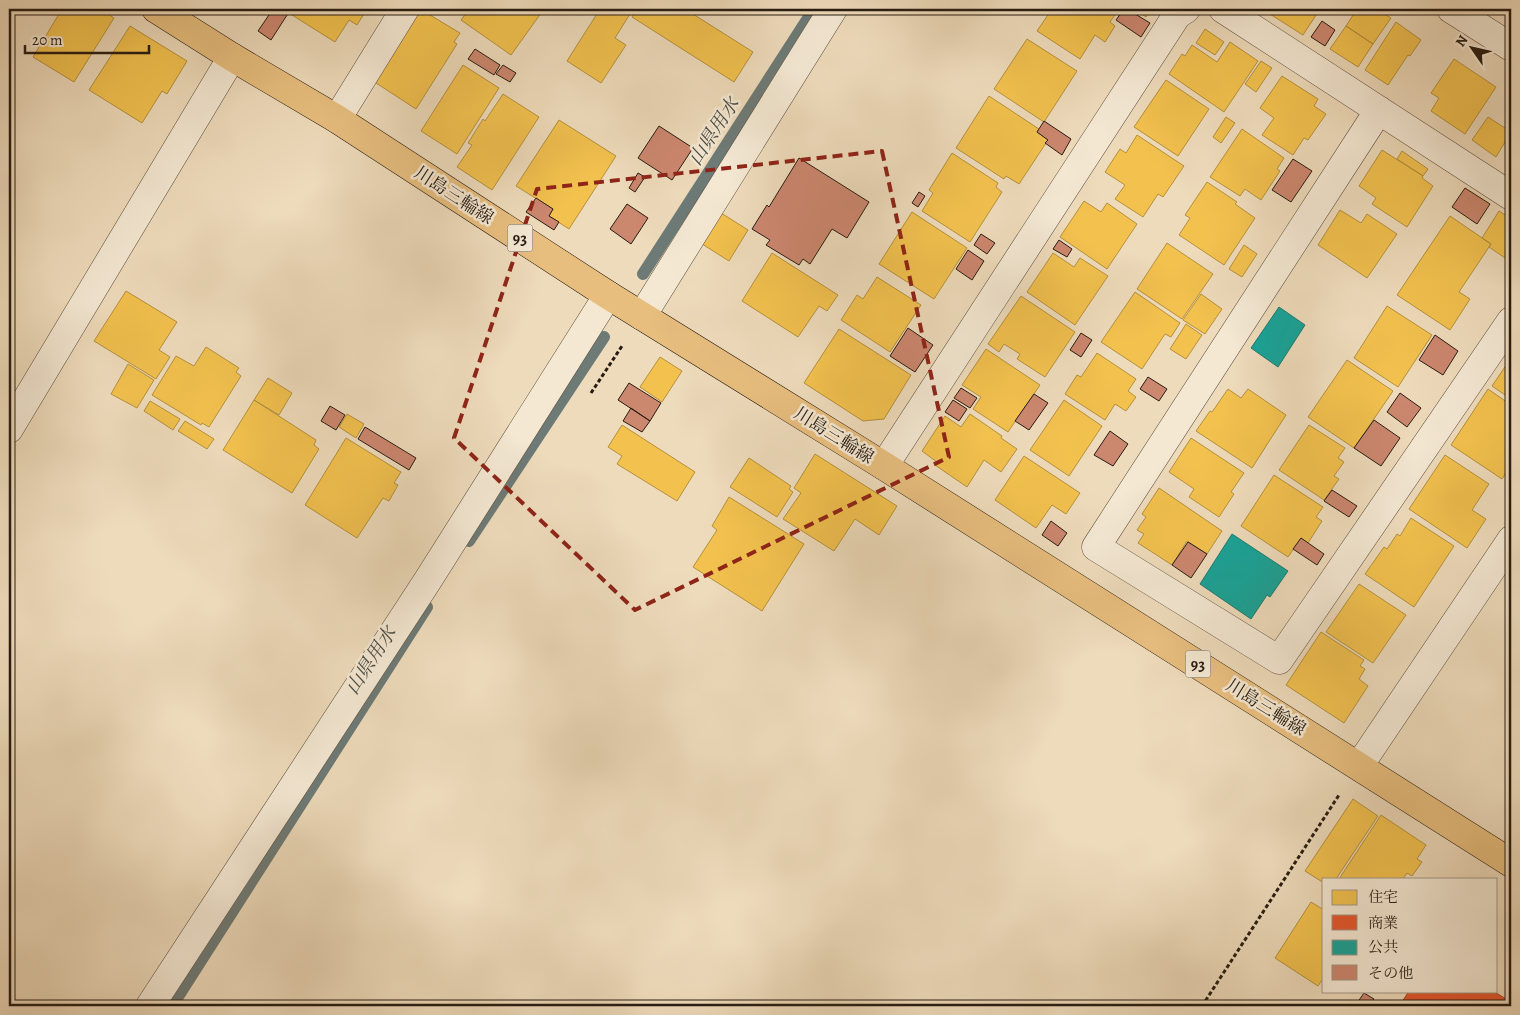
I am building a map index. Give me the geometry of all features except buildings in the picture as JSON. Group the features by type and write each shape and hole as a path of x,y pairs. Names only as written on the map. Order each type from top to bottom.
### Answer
{"main road":[{"name":"川島三輪線","path":"156,9 232,57 337,119 608,295 884,466 1511,863"}],"street":[{"path":"337,119 405,9"},
{"path":"642,316 833,9"},
{"path":"884,466 1177,15 1186,9"},
{"path":"1223,9 1511,196"},
{"path":"1450,9 1511,47"},
{"path":"9,429 232,57"},
{"path":"1379,110 1096,546 1279,660 1511,321"},
{"path":"150,1006 423,588 608,295"},
{"path":"1358,766 1511,540"}],"path":[{"path":"1202,1006 1358,766"}],"highlighted area":[{"path":"882,151 949,457 635,610 454,438 537,189"}],"waterway":[{"name":"山県用水","path":"643,274 814,9"},
{"name":"山県用水","path":"469,541 604,337"},
{"name":"山県用水","path":"172,1006 427,607"}]}
